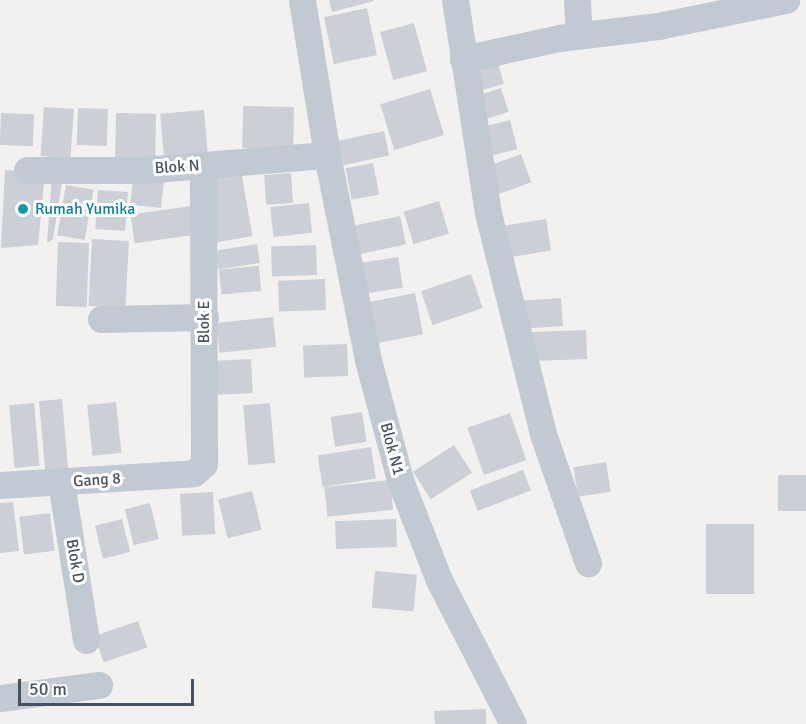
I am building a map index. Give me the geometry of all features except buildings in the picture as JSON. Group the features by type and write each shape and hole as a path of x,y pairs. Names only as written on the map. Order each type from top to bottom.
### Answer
{"street":[{"name":"Blok N1","path":"302,0 327,155 368,360 401,483 439,580 513,724"},
{"path":"455,0 488,213 543,434 588,563"},
{"path":"577,0 579,34"},
{"path":"463,59 579,34 658,26 786,0"},
{"name":"Blok N","path":"27,170 143,170 327,155"},
{"name":"Blok E","path":"194,473 204,464 206,454 203,165"},
{"path":"101,319 205,317"},
{"name":"Gang 8","path":"0,485 194,473"},
{"name":"Blok D","path":"61,482 86,640"},
{"path":"0,698 99,685"}],"place":[{"name":"Rumah Yumika","path":"23,209"}]}
